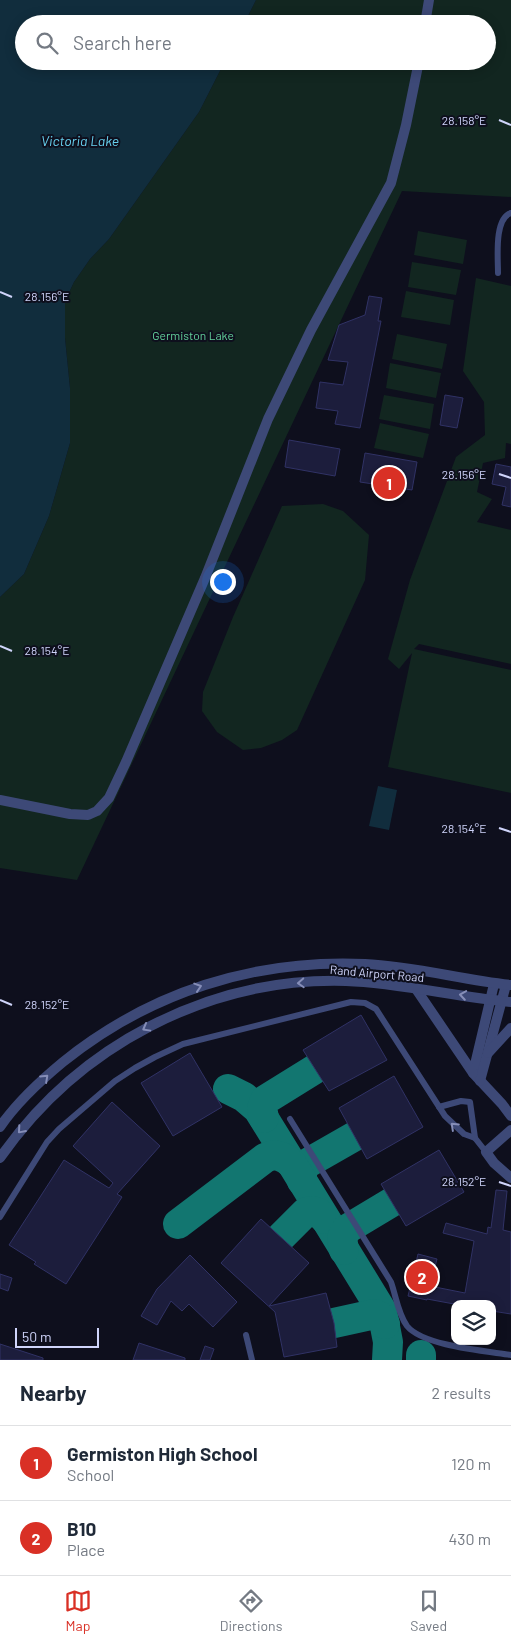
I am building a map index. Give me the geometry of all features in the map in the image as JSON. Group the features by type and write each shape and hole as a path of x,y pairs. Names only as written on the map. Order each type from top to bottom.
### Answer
{"street":[{"path":"427,15 430,0"},
{"path":"0,800 70,814 88,815 97,811 109,798 204,578 268,419 312,330 391,183 406,125 417,70"},
{"name":"Rand Airport Road","path":"0,1127 46,1077 98,1036 142,1010 195,987 246,973 290,966 342,963 396,967 508,985"},
{"name":"Rand Airport Road","path":"0,1158 16,1135 38,1111 101,1055 150,1026 182,1010 247,991 296,983 346,981 501,1001"},
{"path":"476,1077 488,1053 501,1001 494,984"},
{"path":"476,1077 508,985"},
{"path":"416,989 476,1077 511,1116"},
{"path":"488,1053 511,1028"},
{"path":"511,1130 486,1152 491,1160 511,1178"}],"lane":[{"path":"498,273 498,246 501,226 506,214 511,213"},
{"path":"0,1217 47,1142 115,1081 155,1057 183,1044 351,1002 368,1004 380,1014 450,1122 464,1134 475,1138"},
{"path":"439,1107 461,1101 470,1102 475,1138 486,1152"},
{"path":"290,1119 391,1282 402,1317 408,1328 446,1344 511,1355"},
{"path":"246,1335 252,1360"}],"green space":[{"name":"Germiston Lake","path":"256,0 511,0 511,197 402,191 77,880 0,868 0,597 24,574 49,516 70,443 70,388 65,338 65,301 74,282 90,259 109,239 199,112 220,70 496,70 496,15 248,15"},
{"path":"418,231 467,240 463,264 414,255"},
{"path":"412,262 461,270 456,295 408,287"},
{"path":"476,278 511,286 511,444 506,443 505,458 483,463 477,492 492,499 477,522 511,530 511,664 419,644 414,649 511,670 511,793 388,767 412,653 399,669 388,659 410,580 456,457 485,435 484,402 463,371"},
{"path":"406,291 454,300 450,325 401,317"},
{"path":"397,334 447,344 442,369 392,359"},
{"path":"390,363 441,373 436,398 386,388"},
{"path":"384,395 434,404 430,429 379,419"},
{"path":"380,423 429,434 423,458 374,448"},
{"path":"323,504 343,511 369,535 365,580 297,730 282,740 261,748 243,750 217,732 202,711 203,692 233,617 282,506"}],"water":[{"name":"Victoria Lake","path":"0,0 256,0 248,15 15,15 15,70 220,70 199,112 109,239 90,259 74,282 65,301 65,338 70,388 70,443 49,516 24,574 0,597"},
{"path":"378,786 397,790 389,830 369,826"}],"building":[{"path":"369,296 382,298 378,321 381,321 360,428 335,424 338,411 316,408 320,382 343,385 348,362 328,360 339,325 365,315"},
{"path":"445,395 463,398 457,428 440,425"},
{"path":"289,440 340,449 335,476 285,467"},
{"path":"365,453 417,462 412,490 360,482"},
{"path":"496,464 511,467 511,507 502,505 506,487 492,484"},
{"path":"361,1015 387,1060 329,1091 303,1050"},
{"path":"190,1053 222,1107 173,1136 141,1083"},
{"path":"394,1076 423,1127 367,1159 339,1108"},
{"path":"112,1102 160,1146 117,1194 122,1197 66,1284 34,1264 36,1262 9,1245 64,1160 109,1188 113,1183 73,1146"},
{"path":"439,1150 464,1192 406,1226 381,1184"},
{"path":"496,1190 507,1191 503,1230 511,1232 511,1314 496,1312 496,1300 451,1300 451,1303 408,1296 418,1254 437,1259 430,1286 465,1293 474,1241 443,1233 446,1223 487,1234 488,1227 491,1228"},
{"path":"261,1219 309,1263 269,1306 326,1293 334,1323 337,1347 284,1357 275,1312 221,1263"},
{"path":"190,1255 237,1302 213,1327 189,1304 182,1311 171,1301 157,1325 141,1316 157,1289"},
{"path":"0,1274 12,1278 8,1291 0,1288"},
{"path":"139,1343 185,1358 185,1360 133,1360"},
{"path":"0,1344 43,1358 43,1360 0,1360"},
{"path":"205,1346 214,1349 210,1360 200,1360"}],"taxiway":[{"path":"264,1118 262,1108 265,1100 315,1069"},
{"path":"228,1089 244,1097 258,1109 292,1164"},
{"path":"302,1181 302,1171 306,1164 355,1136"},
{"path":"178,1224 265,1158 279,1156 286,1159 292,1164 382,1311 388,1342 387,1360"},
{"path":"344,1250 342,1238 347,1229 392,1202"},
{"path":"281,1237 306,1212 317,1212 325,1219"},
{"path":"334,1323 375,1314 381,1317 385,1324"},
{"path":"421,1355 421,1360"}],"place":[{"name":"Germiston High School","path":"389,483"},
{"name":"B10","path":"422,1277"}]}
